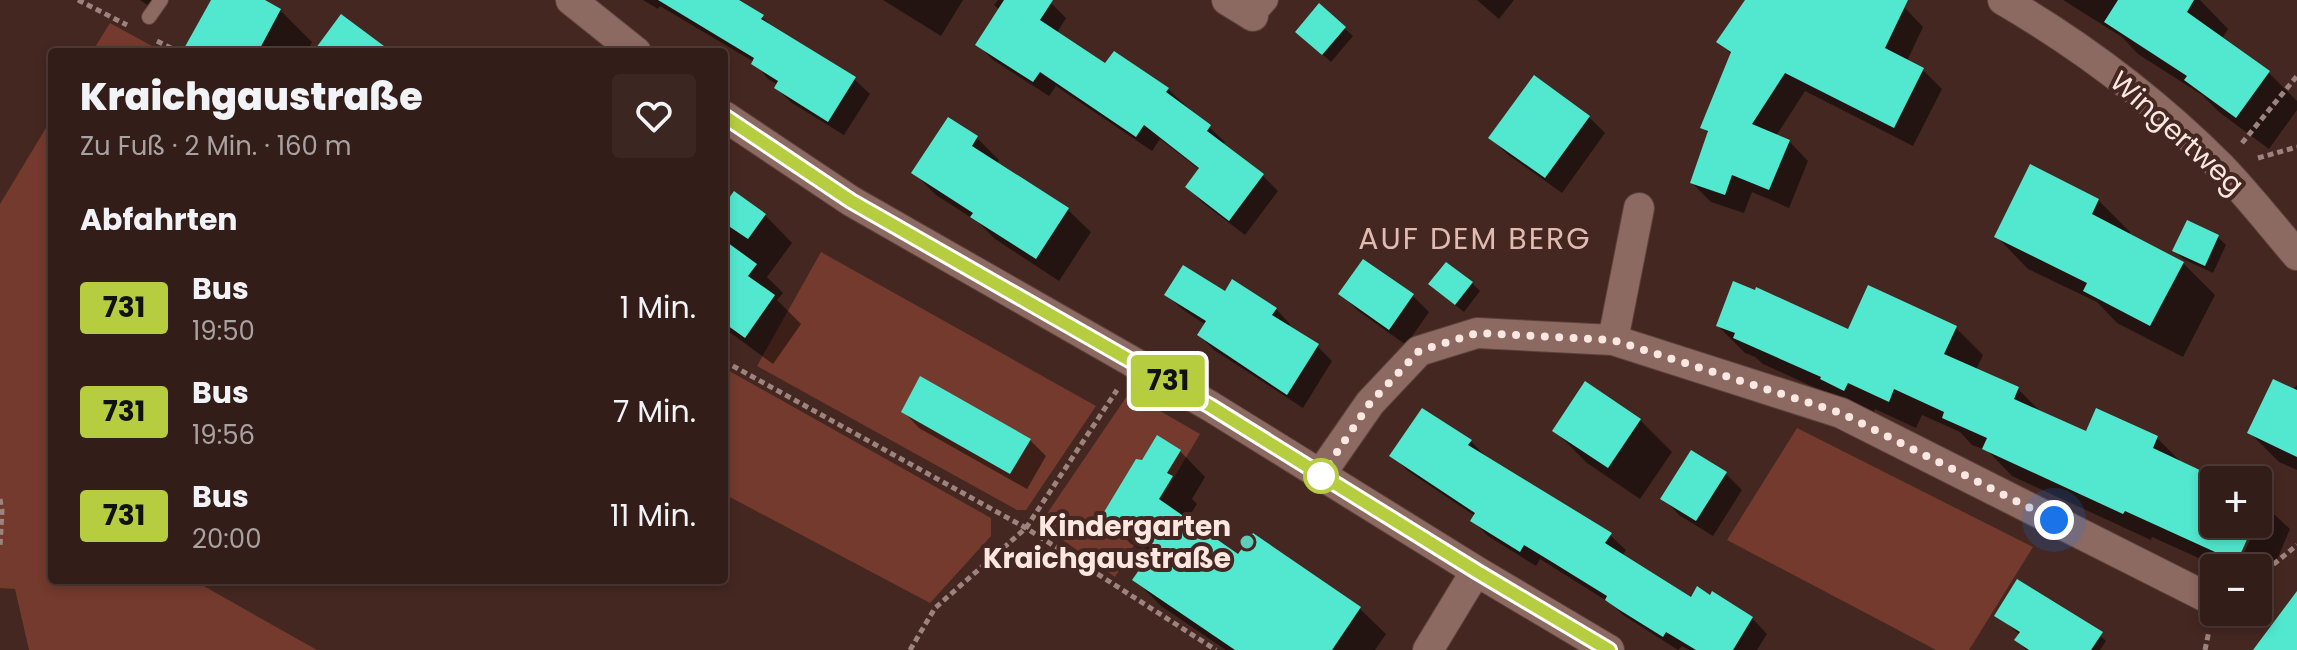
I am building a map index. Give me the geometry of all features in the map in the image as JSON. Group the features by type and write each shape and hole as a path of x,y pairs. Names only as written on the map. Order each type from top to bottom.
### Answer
{"street":[{"path":"571,0 631,48"},
{"path":"1227,0 1260,8"},
{"name":"Wingertweg","path":"2003,0 2034,18 2139,92 2222,168 2297,255"},
{"path":"728,119 851,201 1210,406 1609,650"},
{"path":"1613,340 1639,208"},
{"path":"1320,475 1370,403 1419,351 1477,333 1613,340 1841,413 2200,594"},
{"path":"1428,650 1476,571"}],"lane":[{"path":"149,17 161,0"}],"path":[{"path":"2244,141 2297,76"},
{"path":"910,650 935,608 1026,528 1135,362"},
{"path":"728,363 1026,528 1216,650"},
{"path":"0,499 0,547"},
{"path":"2272,566 2297,545"}],"shaded area":[{"path":"110,23 156,48 94,48"},
{"path":"48,125 48,584 200,584 317,650 29,650 15,589 0,588 0,204"},
{"path":"821,252 1096,406 1026,510 1017,510 757,366"},
{"path":"728,370 991,518 991,536 930,603 728,496"},
{"path":"1129,393 1200,434 1115,577 1047,529 1044,518"},
{"path":"1797,428 2033,547 1969,650 1936,650 1727,540"}],"building":[{"path":"211,0 265,0 281,9 260,48 184,48"},
{"path":"658,0 739,0 764,15 761,19 856,77 828,122 774,88 778,81 751,64 754,58"},
{"path":"1004,0 1053,0 1040,20 1105,63 1114,51 1169,88 1166,92 1211,125 1207,131 1264,174 1229,221 1185,187 1199,168 1144,125 1136,137 1040,72 1033,82 975,45"},
{"path":"1745,0 1908,0 1885,48 1924,68 1894,128 1785,73 1752,124 1790,140 1769,190 1732,175 1725,195 1690,183 1708,131 1700,128 1731,52 1716,42"},
{"path":"2118,0 2194,0 2187,12 2270,71 2236,118 2184,80 2187,76 2104,22"},
{"path":"1319,3 1346,27 1322,55 1295,32"},
{"path":"341,14 387,48 316,48"},
{"path":"1534,75 1590,116 1545,178 1488,138"},
{"path":"948,117 978,136 972,146 1069,208 1036,259 970,217 973,213 911,173"},
{"path":"2030,164 2099,199 2092,214 2184,262 2150,326 2083,291 2087,283 1994,237"},
{"path":"734,191 766,214 748,239 728,226 728,199"},
{"path":"2187,220 2219,235 2205,266 2172,251"},
{"path":"728,243 757,264 748,276 775,295 745,338 728,326"},
{"path":"1363,259 1414,294 1389,330 1338,294"},
{"path":"1446,262 1473,282 1455,305 1428,284"},
{"path":"1183,265 1225,291 1232,279 1277,308 1272,315 1319,344 1287,395 1197,335 1206,321 1164,295"},
{"path":"1733,281 1755,290 1756,287 1848,329 1868,285 1957,326 1944,354 2019,387 2014,399 2086,431 2096,408 2158,436 2153,448 2200,470 2200,538 2248,538 2240,554 2219,554 2125,511 2123,514 1982,449 1987,438 1942,418 1944,412 1894,389 1889,402 1848,383 1844,391 1821,377 1733,338 1735,333 1716,326"},
{"path":"920,376 1031,439 1010,474 901,412"},
{"path":"2273,379 2297,390 2297,457 2247,433"},
{"path":"1585,381 1641,419 1608,468 1552,431"},
{"path":"1422,408 1472,440 1468,445 1612,533 1605,543 1691,597 1697,586 1710,595 1712,591 1753,617 1733,650 1696,650 1666,632 1663,637 1605,600 1607,596 1524,545 1520,552 1470,521 1475,513 1389,456"},
{"path":"1157,435 1181,450 1167,473 1173,476 1159,499 1238,554 1253,533 1361,607 1332,650 1235,650 1132,580 1154,549 1101,517 1136,459 1142,460"},
{"path":"1691,450 1727,472 1696,521 1660,499"},
{"path":"2017,579 2103,632 2091,650 2029,650 2014,640 2020,632 1994,616"},
{"path":"2297,591 2297,650 2253,650"}],"bus line":[{"name":"731","path":"728,119 851,201 1210,406 1609,650"}],"place":[{"name":"Kindergarten Kraichgaustraße","path":"1247,542"}],"district":[{"name":"AUF DEM BERG","path":"1475,238"}],"route":[{"path":"1321,476 1370,403 1419,351 1477,333 1613,340 1841,413 2054,520"}]}
